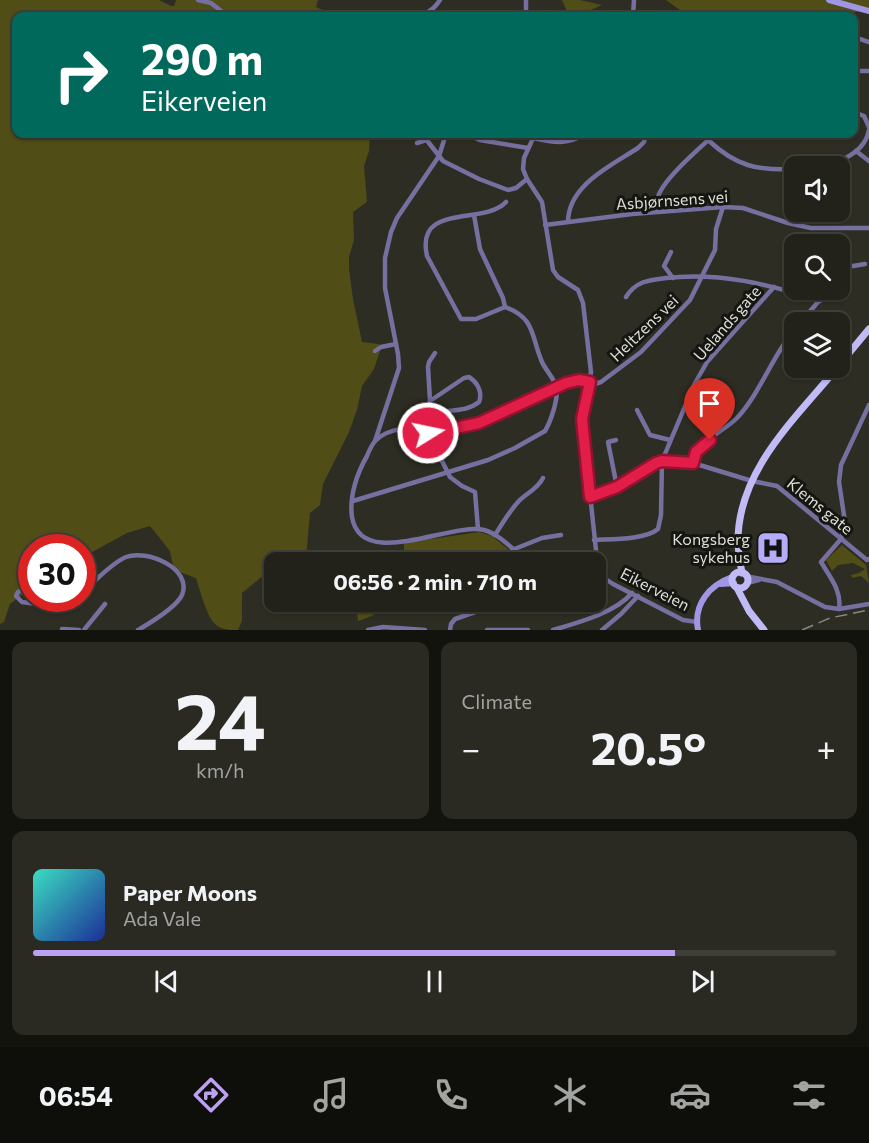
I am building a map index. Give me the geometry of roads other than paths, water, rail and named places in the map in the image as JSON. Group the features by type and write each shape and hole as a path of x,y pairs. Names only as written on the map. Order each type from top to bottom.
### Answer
{"main road":[{"path":"829,0 869,11"},
{"path":"850,352 869,329"},
{"path":"764,630 754,616 740,580 738,552 740,519 752,481 771,448 829,378"},
{"name":"Eikerveien","path":"698,630 697,622 704,598 709,590 718,584 740,580"}],"street":[{"path":"198,0 211,3 222,12"},
{"path":"430,12 440,0"},
{"path":"847,156 856,151 867,139 869,128 864,116 858,114"},
{"path":"445,138 438,156 396,218 385,258 385,288 399,368 376,432 375,441 360,470 352,515 356,529 364,539 375,542 394,542 478,529 495,535 515,552"},
{"path":"478,138 528,148"},
{"path":"417,143 426,140 438,156 451,166 503,189 512,190 527,179 523,164 533,138"},
{"path":"541,138 566,142 576,138"},
{"path":"568,222 570,208 587,182 638,148 645,138"},
{"path":"657,211 657,199 663,188 710,138"},
{"path":"708,140 729,158 742,165 768,170 784,169"},
{"path":"856,151 869,161"},
{"name":"Eikerveien","path":"527,179 542,202 552,264 556,274 575,287 582,298 591,363 590,384 582,419 595,552"},
{"path":"353,501 488,460 542,433 549,422 557,388 542,364 535,337 528,322 521,314 505,307 476,319 461,319 427,256 424,244 425,235 431,227 456,217 499,208 506,202"},
{"name":"Asbjørnsens vei","path":"545,225 657,211 723,207 743,208 811,228 869,228"},
{"name":"Heltzens vei","path":"590,384 609,376 649,344 690,300 715,250 716,229 723,207"},
{"path":"474,215 480,249 505,307"},
{"path":"671,252 664,266 673,278"},
{"path":"850,266 865,264"},
{"path":"626,297 639,283 701,276 733,278 820,301 810,312"},
{"name":"Uelands gate","path":"594,540 652,534 658,530 661,515 662,461 702,370 774,287"},
{"path":"693,463 696,452 740,415 784,343"},
{"path":"375,351 381,346 396,344"},
{"path":"435,353 428,367 430,438 448,473 456,482 475,492 478,529"},
{"path":"429,415 439,411 465,409 473,406 479,402 480,393 475,382 469,377 430,401"},
{"path":"375,441 395,430 451,429 479,423 579,380 590,384"},
{"path":"839,609 840,599 837,590 821,562 841,539 845,522 839,491 839,474 869,405"},
{"path":"637,410 650,435 670,440"},
{"path":"616,440 608,442 617,487"},
{"path":"590,497 617,487 647,467 662,461"},
{"name":"Klems gate","path":"662,461 693,463 752,481 769,483 788,494 868,561"},
{"path":"495,535 511,510 525,495 537,488 543,478"},
{"path":"512,550 542,538 561,535"},
{"path":"96,581 128,556 147,557 164,562 180,575 183,585 181,596 175,604 145,628 138,630"},
{"name":"Eikerveien","path":"606,579 683,620 697,622"},
{"path":"740,580 763,579 777,582 825,607 839,609 869,604"},
{"path":"553,630 591,618 623,602 632,593"},
{"path":"602,630 638,596"},
{"path":"84,630 105,604"},
{"path":"450,630 455,619 475,612"},
{"path":"368,630 382,627 425,630"},
{"path":"62,629 79,630"},
{"path":"487,630 528,630"}],"railway":[{"path":"802,630 830,618 869,610"}],"place":[{"name":"Kongsberg sykehus","path":"773,548"}]}
